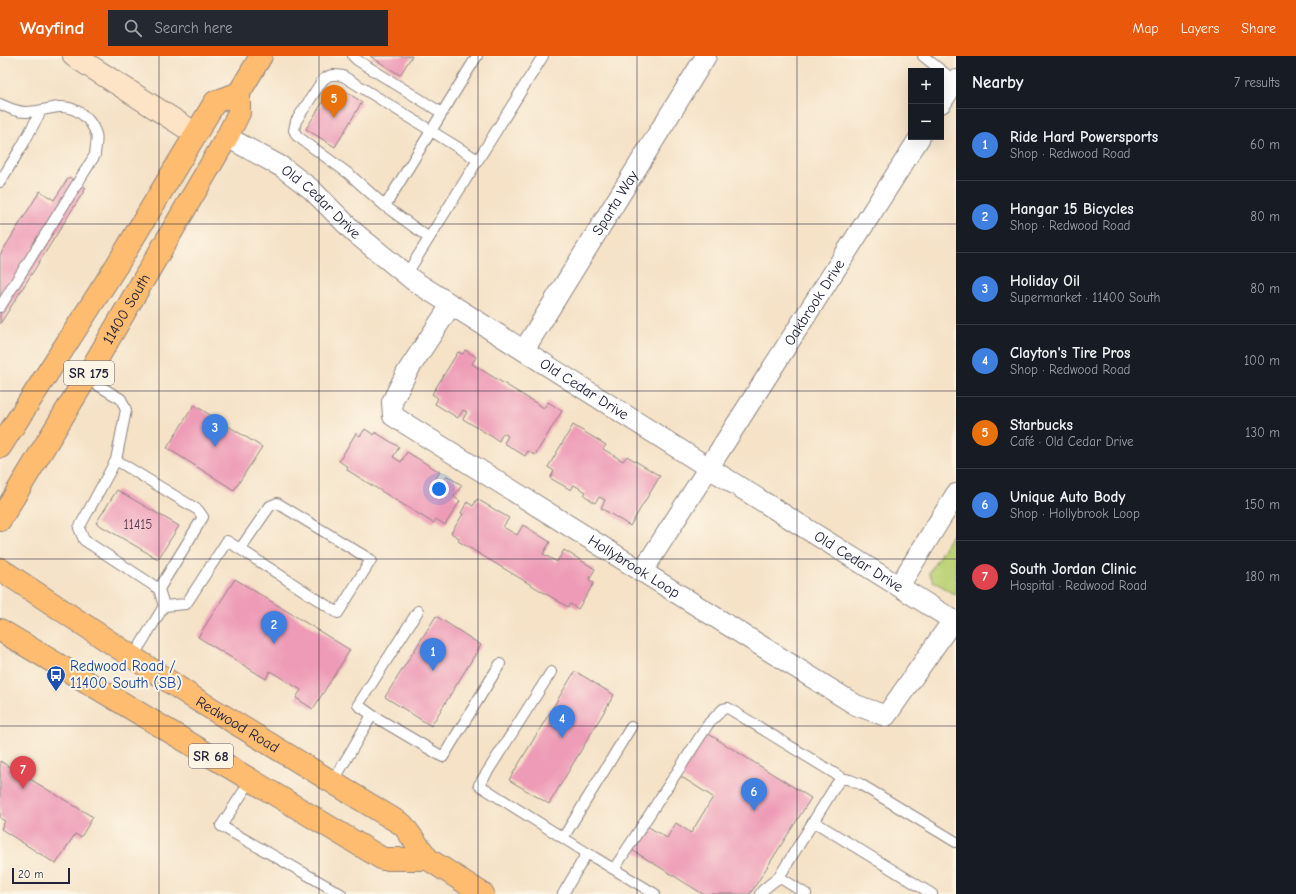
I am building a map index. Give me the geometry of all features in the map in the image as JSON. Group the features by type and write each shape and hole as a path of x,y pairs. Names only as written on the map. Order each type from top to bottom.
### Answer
{"main road":[{"path":"238,93 261,56"},
{"name":"11400 South","path":"0,447 117,265 215,102 238,93 240,113 227,137 86,378 0,520"},
{"name":"Redwood Road","path":"0,569 194,698 403,825 428,859 483,894"},
{"name":"SR 68","path":"0,630 383,860 428,859"}],"street":[{"path":"74,56 196,134"},
{"name":"Sparta Way","path":"524,350 706,56"},
{"path":"944,99 956,81"},
{"name":"Old Cedar Drive","path":"227,137 282,167 310,190 355,233 406,275 450,305 954,621"},
{"name":"Oakbrook Drive","path":"642,572 918,140"},
{"name":"Hollybrook Loop","path":"450,305 407,372 392,402 393,416 856,705 886,716 954,621"},
{"path":"899,586 956,494"}],"lane":[{"path":"352,56 442,114"},
{"path":"385,206 477,56"},
{"path":"406,275 543,56"},
{"path":"923,56 956,81"},
{"path":"429,238 385,206 349,174 297,136 294,130 296,121 322,82 327,76 334,74 343,76 478,160"},
{"path":"0,104 13,110 25,112 41,112 59,107 76,109 89,120 97,135 95,155 0,307"},
{"path":"0,182 41,112"},
{"path":"86,378 121,399 126,410 116,460 79,528 84,540 159,589 164,606 133,657"},
{"path":"116,460 198,510 203,517 159,589"},
{"path":"164,606 186,604 227,541 338,613 371,560 277,503 270,506 240,549"},
{"path":"418,611 358,705 372,715 443,757 500,664"},
{"path":"551,672 479,785 587,854 655,894"},
{"path":"614,869 709,723 723,709 728,708 842,778 860,784 956,842"},
{"path":"333,782 372,715"},
{"path":"564,838 631,727"},
{"path":"760,894 779,877 813,821 842,778"},
{"path":"252,780 221,826 341,894"},
{"path":"813,821 932,894"},
{"path":"562,894 587,854"},
{"path":"779,877 806,894"}],"green space":[{"path":"956,528 956,595 933,581 929,573"}],"building":[{"path":"370,56 412,56 400,75"},
{"path":"334,84 362,102 335,147 306,129"},
{"path":"69,177 86,188 0,324 0,255 40,191 54,200"},
{"path":"465,350 476,357 472,364 544,408 548,402 562,411 535,455 528,451 525,456 504,443 508,436 503,433 499,441 463,419 467,412 463,410 458,418 435,404 438,398 432,394 458,352 463,354"},
{"path":"194,405 262,447 234,490 167,448"},
{"path":"573,425 606,445 603,449 623,461 627,456 660,476 630,526 601,508 605,500 599,497 595,503 584,495 586,492 574,485 571,490 550,478 554,471 548,467"},
{"path":"365,429 374,435 375,432 399,447 393,457 401,462 407,452 440,472 434,481 441,485 447,476 462,485 454,497 460,501 445,525 436,519 433,523 347,470 348,467 339,461 356,433 360,436"},
{"path":"117,490 179,526 158,559 96,523"},
{"path":"477,499 509,518 503,527 517,535 523,525 550,542 543,554 557,562 564,550 595,569 589,580 594,583 578,609 570,604 568,607 458,541 459,538 451,533 463,514 461,513 467,502 473,506"},
{"path":"235,579 350,650 313,709 296,698 301,690 270,671 266,679 198,637"},
{"path":"436,616 481,645 431,726 385,697"},
{"path":"575,671 614,695 549,804 509,780"},
{"path":"707,733 811,798 750,894 703,894 632,850 647,826 667,838 676,823 691,833 713,797 680,776"},
{"path":"0,761 93,817 81,837 75,834 56,864 1,829 5,821 0,818"}],"place":[{"name":"Starbucks","path":"334,118"},
{"name":"Holiday Oil","path":"215,447"},
{"name":"Hangar 15 Bicycles","path":"274,644"},
{"name":"Ride Hard Powersports","path":"433,671"},
{"name":"Redwood Road / 11400 South (SB)","path":"56,692"},
{"name":"Clayton's Tire Pros","path":"562,738"},
{"name":"South Jordan Clinic","path":"23,789"},
{"name":"Unique Auto Body","path":"754,811"}]}
